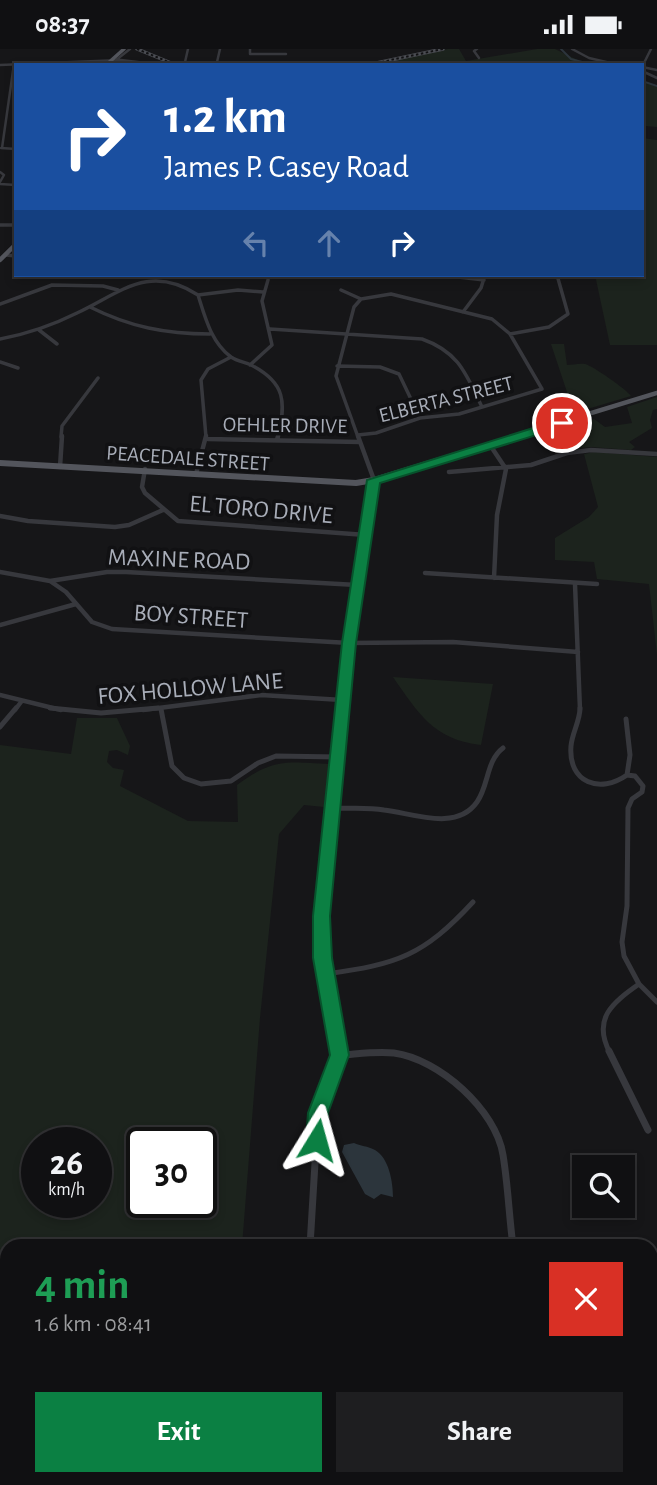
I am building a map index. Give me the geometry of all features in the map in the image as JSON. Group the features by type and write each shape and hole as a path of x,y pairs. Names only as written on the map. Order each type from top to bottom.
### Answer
{"main road":[{"path":"109,63 124,49"},
{"path":"0,260 14,246"},
{"name":"PEACEDALE STREET","path":"0,463 145,469 326,483 374,480 657,393"}],"street":[{"path":"113,60 130,49"},
{"path":"185,62 188,49"},
{"path":"217,62 220,49"},
{"path":"284,63 286,49"},
{"path":"477,49 474,51 479,58"},
{"path":"572,49 589,58 611,63"},
{"path":"651,50 657,51"},
{"path":"249,51 286,54"},
{"path":"56,63 113,60 139,63"},
{"path":"178,63 242,63"},
{"path":"0,65 14,64 1,148"},
{"path":"0,112 7,112"},
{"path":"0,172 4,175 0,183"},
{"path":"5,255 14,256"},
{"path":"463,312 481,288 485,277"},
{"path":"341,291 361,299 391,294 492,319 510,334 544,329 563,321 568,314 558,277"},
{"path":"250,365 272,345 263,309 268,280"},
{"path":"0,339 39,330 90,307 129,285 166,283 183,286 198,295 238,290 264,292"},
{"path":"0,304 52,285 103,286 118,290"},
{"path":"198,295 210,334 231,357 250,365 277,383 284,394 285,407 277,440"},
{"path":"310,1239 318,1113 340,1055 320,938 342,700 374,480 337,376 345,333 354,307 361,299"},
{"path":"90,307 123,324 146,331 210,334"},
{"path":"270,329 422,339 442,345 455,355 482,407"},
{"path":"39,330 57,344"},
{"name":"ELBERTA STREET","path":"358,435 376,433 420,418 459,414 541,391 510,334"},
{"path":"197,474 205,456 208,439 201,380 208,369 231,357"},
{"path":"0,362 18,368"},
{"path":"337,366 380,367 399,374 420,418"},
{"path":"60,467 62,426 98,378"},
{"name":"OEHLER DRIVE","path":"208,439 360,442"},
{"path":"490,445 506,469 497,515 494,578"},
{"path":"449,472 506,469 591,450 657,454"},
{"name":"EL TORO DRIVE","path":"145,469 142,487 163,510 178,521 366,535"},
{"path":"0,516 28,521 116,527 129,525 163,510"},
{"name":"MAXINE ROAD","path":"0,572 50,581 107,572 127,572 357,585"},
{"path":"425,573 597,584"},
{"name":"BOY STREET","path":"50,581 66,592 92,622 112,629 349,643 453,642 578,652"},
{"path":"575,584 580,713 570,753 580,777 599,787 614,784 627,775 635,776 643,786 642,792 632,799 628,808 627,906 622,929 624,956 639,984 657,1002"},
{"path":"0,625 76,604"},
{"name":"FOX HOLLOW LANE","path":"0,695 55,710 88,714 161,709 259,695 342,700"},
{"path":"0,727 21,702"},
{"path":"161,709 172,767 184,778 201,784 231,781 258,763 276,756 338,757"},
{"path":"626,719 630,755 627,775"},
{"path":"334,808 393,811 410,817 446,820 466,813 479,801 496,754 503,748"},
{"path":"326,974 391,965 428,948 473,902"},
{"path":"639,984 606,1009 602,1030 603,1040 648,1130"},
{"path":"340,1055 395,1053 435,1068 470,1096 492,1123 503,1153 512,1239"}],"shaded area":[{"path":"448,49 459,49 466,61 537,49 555,49 584,63 379,63"},
{"path":"644,83 657,87 657,127 646,126 644,130"},
{"path":"644,138 657,140 657,345 610,345 595,277 644,277"},
{"path":"551,344 564,344 567,365 589,366 631,396 574,413"},
{"path":"657,397 657,409 653,410 650,420 652,428 629,442 635,447 631,450 580,448 568,426 594,419 605,427 632,423 627,407"},
{"path":"595,452 657,457 657,655 649,584 597,579 594,562 555,560 555,538 589,517 598,507 584,454"},
{"path":"393,677 493,684 481,745 465,742 439,731 419,713"},
{"path":"77,718 117,718 130,746 128,755 117,750 109,751 107,762 113,768 124,770 120,786 188,821 238,822 237,785 261,770 290,763 329,764 324,807 304,805 279,834 260,1018 243,1239 0,1239 0,745 71,754"},
{"path":"354,1143 375,1150 384,1159 391,1178 393,1197 381,1194 374,1199 365,1194 342,1152 344,1145"}],"waterway":[{"path":"561,49 571,59 586,63"},
{"path":"644,82 657,86"}],"railway":[{"path":"137,49 171,63"},
{"path":"376,63 443,49"}],"route":[{"path":"317,1140 318,1113 340,1055 320,938 321,916 349,643 374,480 562,423"}]}
